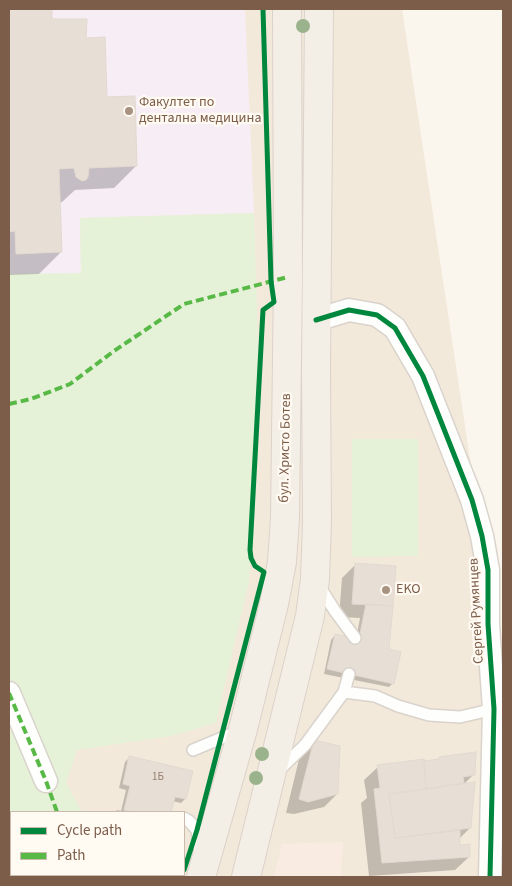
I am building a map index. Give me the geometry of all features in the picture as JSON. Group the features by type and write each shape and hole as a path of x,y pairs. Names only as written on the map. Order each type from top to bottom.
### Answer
{"main road":[{"name":"бул. Христо Ботев","path":"202,874 242,730 274,604 282,562 288,277 287,9"},
{"name":"бул. Христо Ботев","path":"246,877 310,616 315,579 317,522 316,320 319,9"}],"street":[{"name":"Сергей Румянцев","path":"316,320 349,310 377,315 395,328 423,376 472,500 482,536 488,570 488,624 494,709 490,877"},
{"path":"9,693 46,781"}],"lane":[{"path":"315,579 355,638"},
{"path":"272,776 305,745 344,692 349,674"},
{"path":"344,692 375,696 398,706 429,715 460,718 494,709"},
{"path":"193,750 242,730"},
{"path":"185,818 190,821 197,830 202,874"}],"shaded area":[{"path":"9,9 402,9 503,677 503,877 9,877"},
{"name":"Факултет по дентална медицина","path":"9,9 245,9 254,213 80,218 81,274 9,274"},
{"path":"343,842 341,877 274,877 282,844"}],"green space":[{"path":"254,213 260,410 249,581 216,723 171,736 77,750 66,783 81,811 10,811 10,876 116,877 9,877 9,274 81,273 80,218"},
{"path":"352,439 418,439 418,556 352,557"}],"building":[{"path":"9,9 52,9 52,19 87,19 86,38 105,37 107,97 135,96 137,166 89,168 88,177 82,181 76,177 74,168 59,169 62,252 16,254 15,231 9,232"},
{"path":"355,563 396,566 393,606 352,604"},
{"path":"366,604 393,606 389,649 401,652 394,684 327,669 335,634 359,639"},
{"path":"314,740 340,746 338,794 308,802 299,799"},
{"path":"476,752 475,775 463,777 464,783 426,789 424,761"},
{"path":"129,756 193,771 186,799 175,797 171,811 124,810 130,786 123,784"},
{"path":"424,759 426,789 389,794 395,838 460,830 460,845 470,844 470,857 382,863 374,789 380,788 377,765"},
{"path":"475,782 471,828 395,838 389,794"}],"marked path":[{"path":"9,404 31,399 70,384 114,351 184,304 288,277"},
{"path":"9,693 57,811"}],"cycle path":[{"path":"185,867 197,830 264,572 255,566 250,550 263,310 274,302 271,281 263,9"},
{"path":"316,320 349,310 377,315 395,328 423,376 472,500 482,536 488,570 488,624 494,709 490,877"}],"place":[{"name":"Факултет по дентална медицина","path":"129,111"},
{"name":"EKO","path":"386,590"}]}
